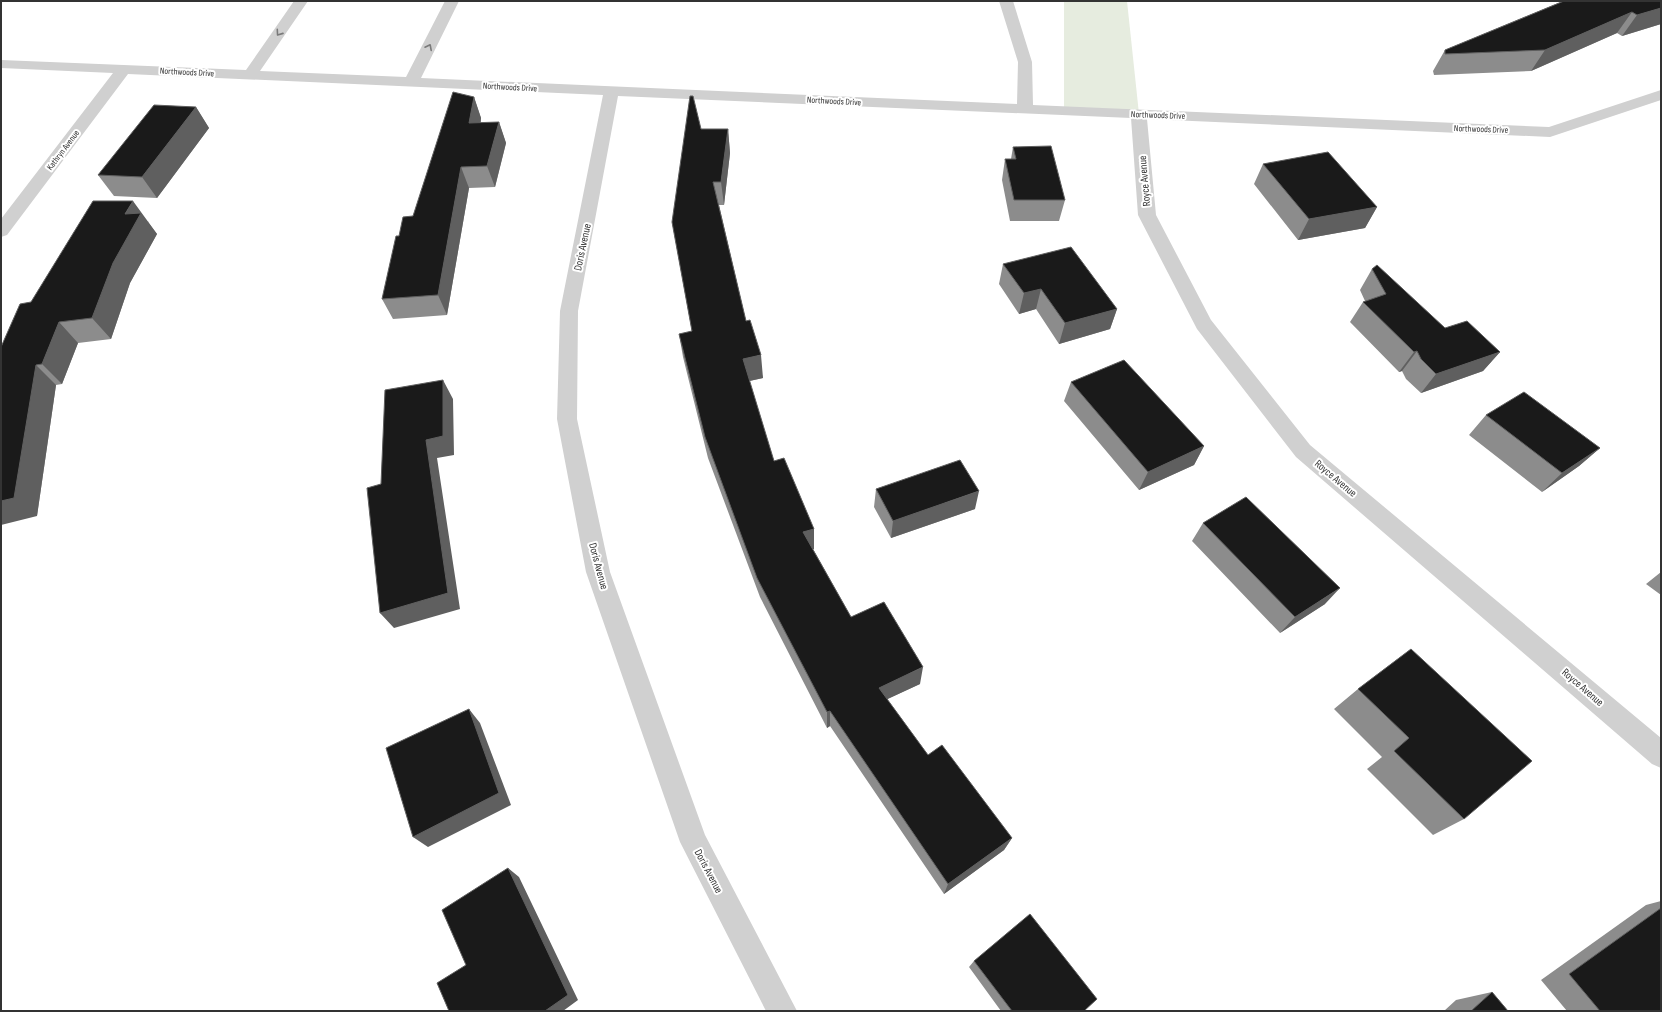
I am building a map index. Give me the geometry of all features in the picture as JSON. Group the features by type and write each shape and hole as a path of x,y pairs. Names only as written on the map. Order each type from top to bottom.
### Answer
{"street":[{"path":"250,75 301,1"},
{"path":"411,82 452,1"},
{"path":"1006,1 1025,62 1025,109"},
{"name":"Northwoods Drive","path":"1,64 1550,132 1661,95"},
{"name":"Kathryn Avenue","path":"1,231 124,69"},
{"name":"Doris Avenue","path":"611,91 592,197 569,311 567,420 598,572 694,842 782,1011"},
{"name":"Royce Avenue","path":"1139,114 1147,215 1204,324 1303,451 1661,755"}],"shaded area":[{"path":"1064,1 1127,1 1139,114 1064,111"}],"building":[{"path":"1564,1 1661,1 1661,8 1637,15 1632,12 1545,50 1445,54 1445,50"},
{"path":"453,92 474,97 469,123 499,122 487,166 461,167 438,295 382,299 396,236 399,236 403,217 413,216"},
{"path":"690,96 693,96 701,129 728,129 721,182 713,182 746,321 750,320 761,355 743,359 774,461 784,458 814,529 803,532 851,617 884,602 923,667 879,688 928,755 942,745 1012,838 948,884 830,711 827,712 757,578 705,437 679,334 692,331 672,222"},
{"path":"154,105 196,107 142,177 98,175"},
{"path":"1051,146 1065,200 1014,200 1005,159 1016,159 1013,147"},
{"path":"1328,152 1377,207 1309,219 1263,164"},
{"path":"93,201 133,201 125,214 141,213 113,263 92,318 59,322 42,364 36,365 14,498 1,501 1,347 20,304 31,302"},
{"path":"1071,247 1117,309 1065,323 1041,289 1024,293 1003,264"},
{"path":"1377,265 1445,328 1467,321 1500,352 1436,374 1421,359 1417,351 1414,352 1363,302 1386,294 1372,269"},
{"path":"1124,360 1204,446 1148,472 1071,382"},
{"path":"443,380 443,436 426,440 448,593 380,613 367,488 381,484 385,390"},
{"path":"1524,392 1600,448 1562,473 1486,415"},
{"path":"960,460 979,491 893,521 876,489"},
{"path":"1246,497 1340,588 1295,617 1203,523"},
{"path":"1411,649 1532,761 1464,819 1394,751 1409,738 1358,689"},
{"path":"469,709 499,793 413,837 386,748"},
{"path":"508,868 568,995 545,1011 449,1011 437,983 466,965 442,910"},
{"path":"1661,908 1661,1011 1600,1011 1569,974"},
{"path":"1030,914 1097,999 1084,1011 1012,1011 974,961"},
{"path":"1492,992 1508,1011 1471,1011"}]}
